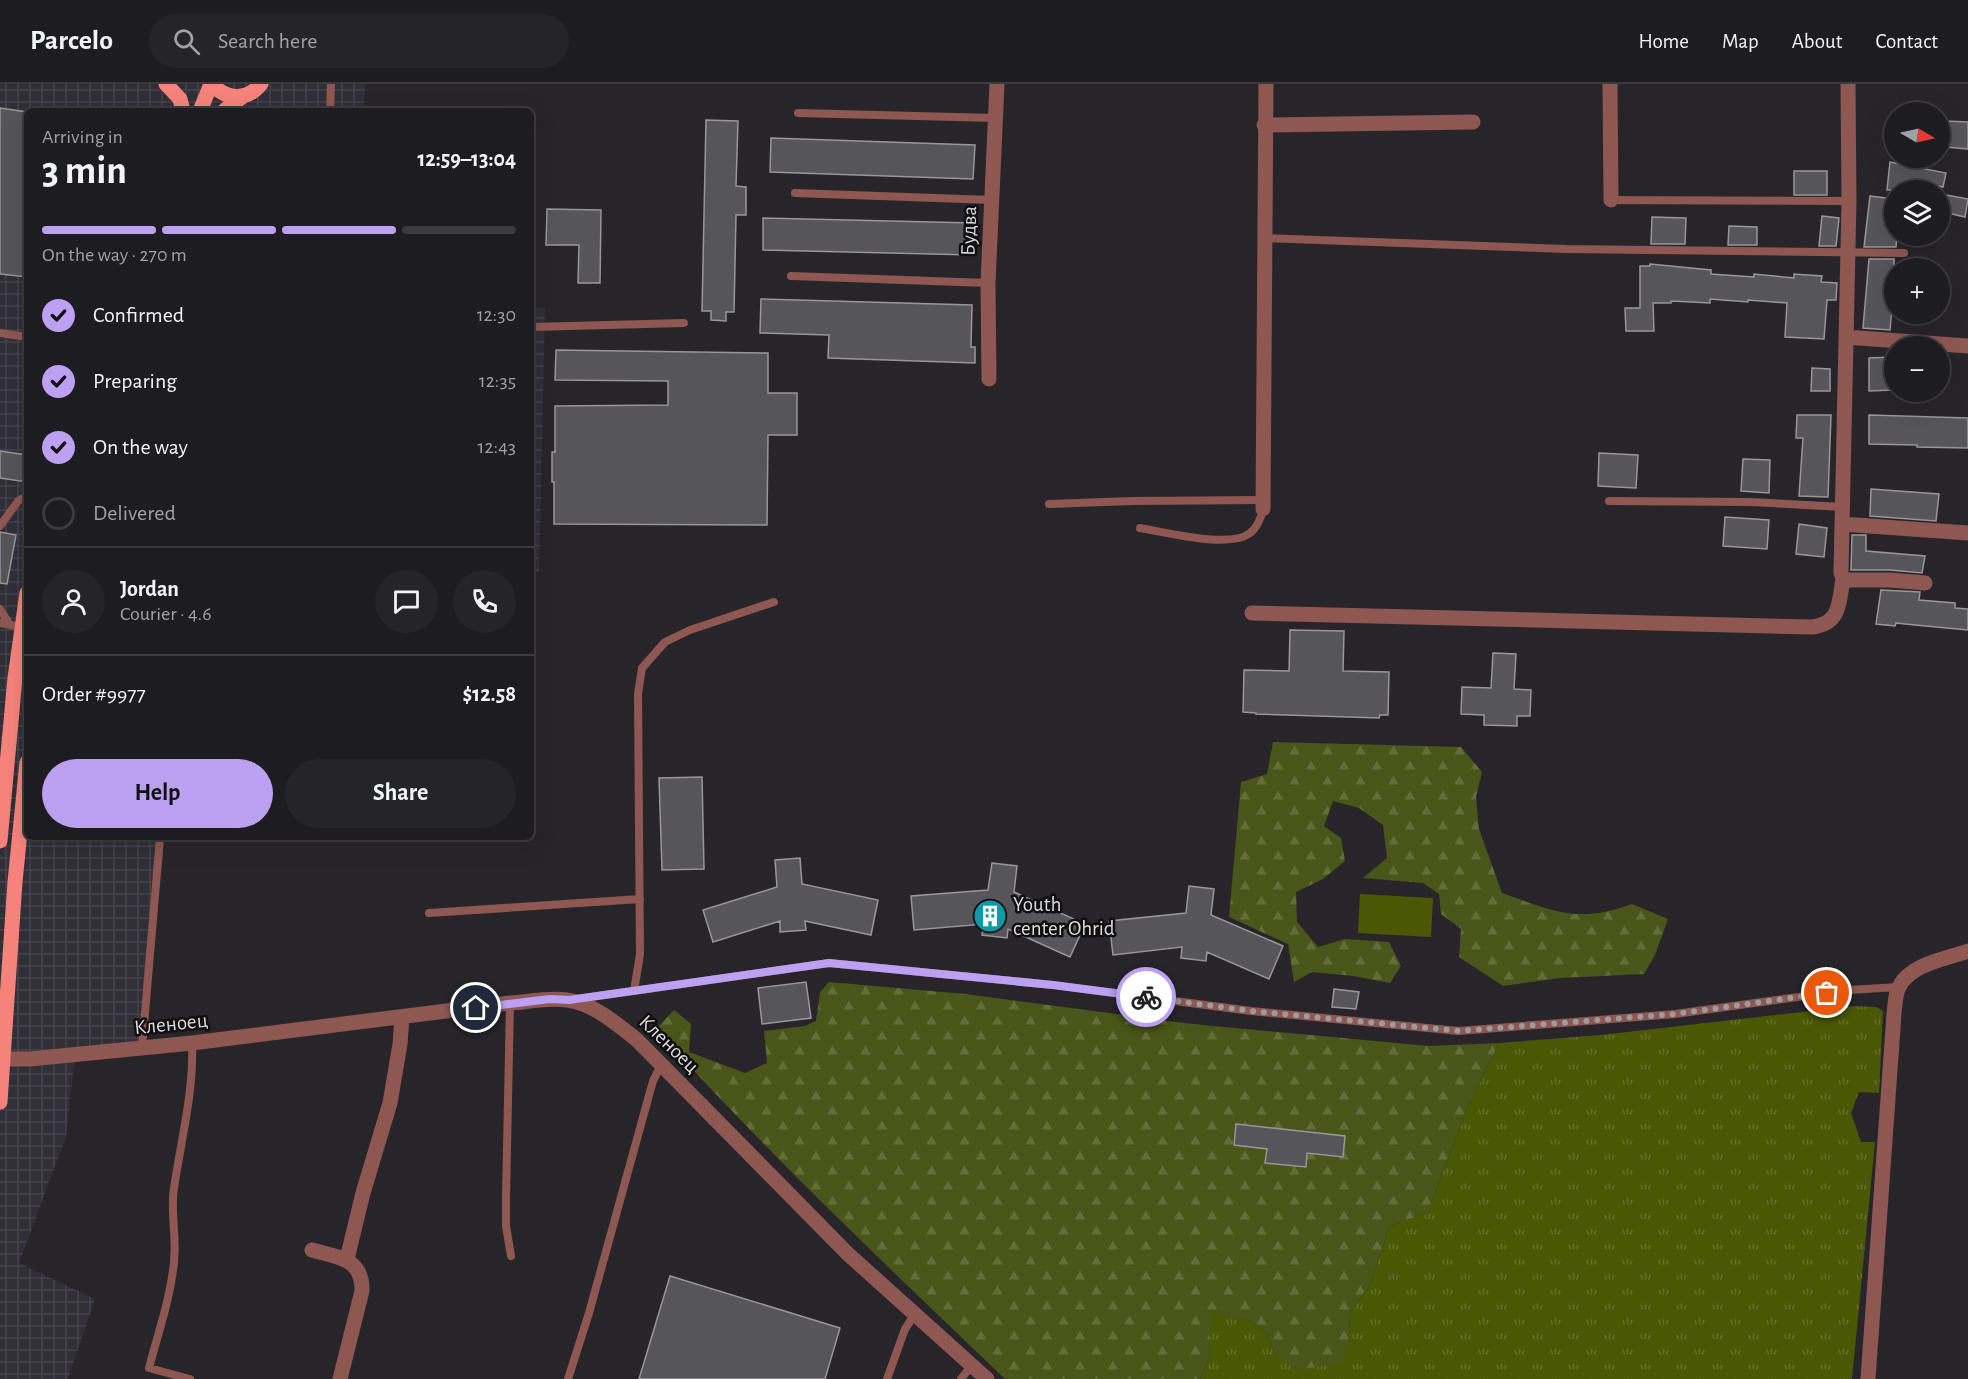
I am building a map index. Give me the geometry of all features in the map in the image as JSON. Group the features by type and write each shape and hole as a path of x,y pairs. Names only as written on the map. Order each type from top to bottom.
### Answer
{"main road":[{"path":"166,84 180,99 182,108"},
{"path":"201,108 212,84 226,95 243,96"},
{"path":"228,108 243,96 262,86"},
{"path":"0,841 14,689 16,626 24,601"},
{"path":"0,1102 15,882 24,792"}],"street":[{"name":"Будва","path":"989,379 988,283 997,84"},
{"path":"1263,505 1266,84"},
{"path":"1610,84 1611,200"},
{"path":"1252,613 1824,626 1836,615 1843,578 1848,84"},
{"path":"1264,125 1473,122"},
{"path":"1846,337 1968,346"},
{"path":"1842,524 1968,533"},
{"path":"1843,578 1925,583"},
{"path":"1868,1379 1894,1014 1899,987 1909,973 1968,951"},
{"name":"Кленоец","path":"2,1059 30,1059 192,1043 550,999 569,1000 595,1011 618,1025 636,1040 848,1254 987,1379"},
{"path":"347,1259 363,1193 390,1103 402,1017"},
{"path":"312,1250 347,1259 360,1273 362,1291 340,1379"}],"lane":[{"path":"330,108 331,84"},
{"path":"798,113 995,118"},
{"path":"795,193 991,200"},
{"path":"1611,200 1848,201"},
{"path":"1264,238 1578,249 1904,253"},
{"path":"791,276 988,283"},
{"path":"534,327 684,323"},
{"path":"0,333 24,337"},
{"path":"0,526 18,501 24,498"},
{"path":"1049,504 1132,501 1263,505 1259,522 1250,534 1234,541 1140,528"},
{"path":"1608,501 1750,502 1843,507"},
{"path":"634,991 640,954 638,694 642,668 665,642 690,630 774,602"},
{"path":"0,609 16,626"},
{"path":"0,623 16,626"},
{"path":"142,1048 160,840"},
{"path":"429,913 640,898"},
{"path":"569,1000 829,963 1053,985 1251,1011 1459,1031 1675,1014 1849,990 1899,987"},
{"path":"510,1004 506,1226 511,1256"},
{"path":"190,1379 149,1368 174,1262 175,1236 171,1212 191,1084 192,1043"},
{"path":"568,1379 589,1313 653,1081 662,1065"},
{"path":"887,1379 904,1329 915,1314"},
{"path":"961,1379 972,1365"}],"shaded area":[{"path":"0,84 365,84 364,108 24,108 24,840 165,840 142,1048 75,1055 66,1136 19,1263 95,1299 68,1379 0,1379"},
{"path":"534,307 545,308 539,572 534,572"}],"green space":[{"path":"1273,742 1461,747 1482,772 1476,797 1479,829 1502,893 1566,913 1596,913 1632,904 1668,919 1655,955 1644,974 1560,978 1503,986 1459,957 1461,929 1441,914 1439,894 1423,883 1363,878 1387,858 1383,825 1359,808 1333,801 1324,826 1341,838 1345,861 1323,879 1296,892 1297,922 1318,947 1345,939 1389,942 1401,966 1390,983 1312,972 1294,982 1288,944 1229,917 1241,782 1267,774"},
{"path":"1360,894 1433,898 1431,937 1358,933"},
{"path":"829,982 965,994 1192,1024 1429,1046 1499,1043 1467,1108 1428,1212 1388,1227 1370,1284 1350,1313 1349,1335 1343,1363 1296,1370 1276,1355 1266,1332 1250,1321 1211,1312 1209,1358 1200,1379 1005,1379 783,1164 656,1029 674,1010 691,1024 689,1052 745,1073 767,1063 764,1031 805,1026 816,1021 820,992"},
{"path":"1854,1006 1876,1007 1883,1011 1879,1093 1859,1092 1851,1113 1861,1142 1875,1142 1852,1379 1200,1379 1209,1358 1210,1311 1250,1321 1266,1332 1276,1355 1349,1335 1350,1313 1370,1284 1388,1227 1428,1212 1467,1108 1499,1043 1601,1035"}],"building":[{"path":"0,108 24,112 24,277 0,274"},
{"path":"706,120 738,121 736,186 746,187 746,215 736,215 734,312 726,312 726,321 711,320 711,311 702,311"},
{"path":"1950,121 1968,122 1968,149 1950,147"},
{"path":"771,138 975,145 973,179 770,172"},
{"path":"1889,168 1921,168 1946,173 1944,180 1888,180"},
{"path":"1794,171 1827,171 1827,195 1794,195"},
{"path":"1870,196 1884,198 1884,246 1896,247 1864,247"},
{"path":"1950,196 1968,199 1965,217 1950,214"},
{"path":"547,209 601,210 600,283 578,283 579,245 546,245"},
{"path":"1822,216 1839,218 1836,246 1819,246"},
{"path":"1652,217 1686,218 1685,244 1651,244"},
{"path":"763,218 974,223 973,255 763,250"},
{"path":"1729,226 1757,227 1757,245 1728,245"},
{"path":"1869,259 1884,259 1884,324 1891,324 1890,330 1863,328"},
{"path":"1650,264 1711,270 1711,274 1754,277 1754,274 1794,278 1794,274 1822,276 1821,282 1837,283 1836,300 1827,300 1824,339 1785,337 1787,303 1748,300 1748,302 1710,299 1710,303 1671,301 1671,303 1653,303 1654,331 1626,331 1625,308 1640,308 1640,266 1650,266"},
{"path":"761,299 972,305 971,347 975,347 975,363 828,358 829,335 760,333"},
{"path":"556,350 768,353 768,393 797,393 797,435 768,435 767,525 554,524 552,452 555,452 555,406 668,405 668,381 555,380"},
{"path":"1884,357 1884,390 1869,391 1869,358"},
{"path":"1812,368 1830,369 1830,391 1811,391"},
{"path":"1797,415 1831,415 1828,497 1799,496 1803,438 1796,438"},
{"path":"1869,415 1968,418 1968,448 1869,444"},
{"path":"0,451 24,455 24,482 0,478"},
{"path":"1599,453 1638,455 1636,488 1598,486"},
{"path":"1743,459 1770,460 1769,493 1741,491"},
{"path":"1871,489 1939,494 1936,521 1870,516"},
{"path":"1725,517 1769,520 1767,549 1723,546"},
{"path":"1799,524 1827,528 1824,557 1796,554"},
{"path":"0,532 16,535 7,584 0,583"},
{"path":"1852,535 1866,535 1866,551 1925,556 1922,573 1851,570"},
{"path":"1881,590 1920,592 1919,600 1955,603 1955,608 1968,609 1968,630 1896,623 1895,626 1876,624"},
{"path":"1290,630 1344,631 1343,671 1389,672 1388,715 1380,715 1379,718 1243,712 1244,670 1289,671"},
{"path":"1493,653 1516,654 1514,689 1531,690 1530,716 1517,716 1517,726 1484,725 1484,715 1461,714 1462,687 1491,688"},
{"path":"702,777 704,869 662,870 659,778"},
{"path":"800,858 802,884 878,900 871,935 805,921 806,930 780,932 780,921 713,942 703,910 777,887 775,860"},
{"name":"Youth center Ohrid","path":"992,863 1017,866 1014,892 1085,924 1070,957 1008,929 1007,938 982,935 984,924 914,930 911,896 988,890"},
{"path":"1189,886 1214,889 1211,915 1283,946 1269,979 1207,952 1206,961 1181,958 1182,947 1113,955 1109,921 1186,913"},
{"path":"806,982 811,1018 762,1024 758,988"},
{"path":"1334,989 1359,992 1356,1009 1332,1007"},
{"path":"1236,1124 1345,1136 1343,1157 1307,1153 1306,1167 1265,1163 1267,1149 1234,1145"},
{"path":"670,1276 840,1328 825,1379 639,1379"}],"way so far":[{"path":"1146,997 1251,1011 1459,1031 1675,1014 1827,993"}],"place":[{"name":"Youth center Ohrid","path":"990,916"}],"route":[{"path":"476,1008 550,999 569,1000 829,963 1053,985 1146,997"}]}
